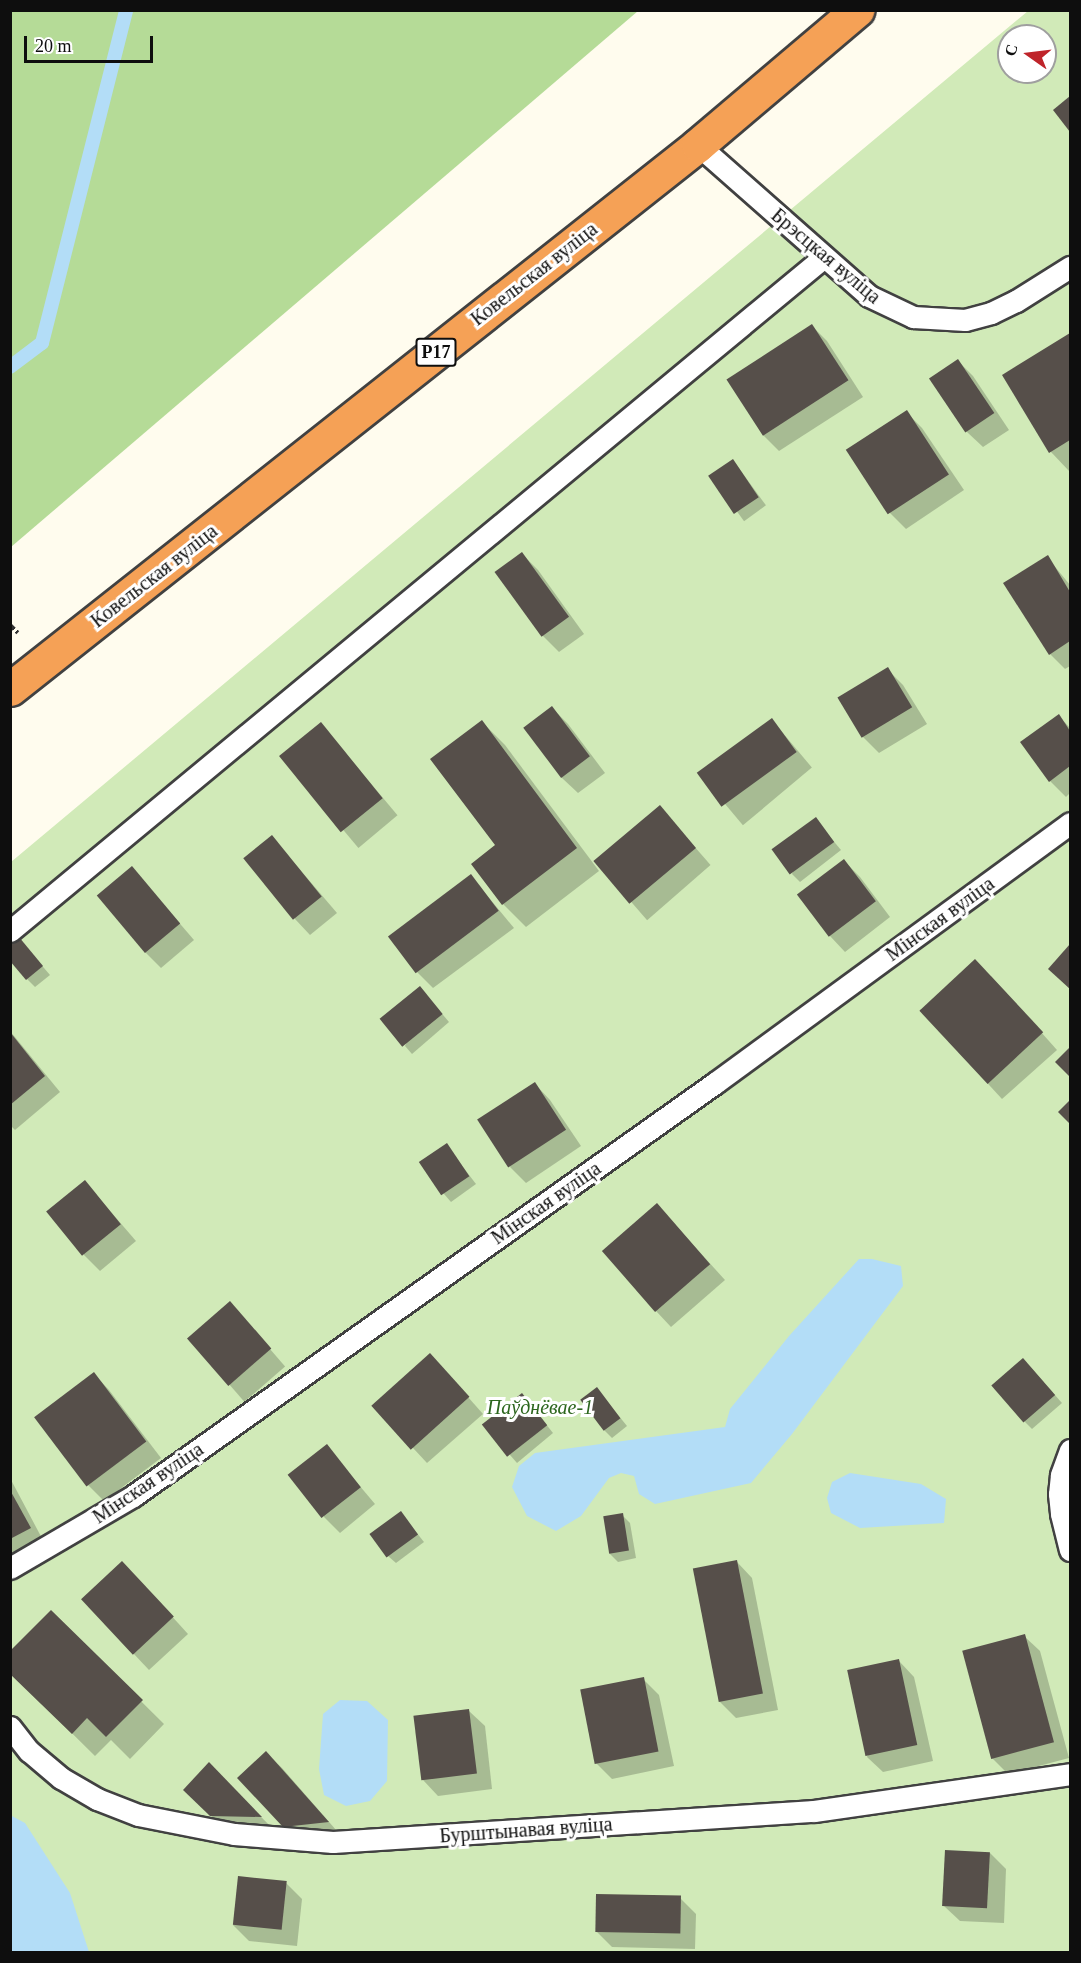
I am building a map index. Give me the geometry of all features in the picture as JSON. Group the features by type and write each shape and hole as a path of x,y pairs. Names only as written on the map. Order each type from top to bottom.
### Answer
{"highway":[{"name":"Ковельская вуліца","path":"10,689 698,145 857,10"}],"lane":[{"name":"Брэсцкая вуліца","path":"698,145 869,296 913,317 965,320 991,313 1016,301 1071,267"},
{"path":"10,931 824,257"},
{"name":"Мінская вуліца","path":"10,1568 133,1496 715,1083 1071,823"},
{"path":"1068,1542 1059,1494 1061,1475 1071,1450"},
{"name":"Бурштынавая вуліца","path":"10,1727 29,1751 61,1778 97,1799 138,1815 234,1834 333,1842 814,1811 1071,1774"}],"green space":[{"path":"11,11 638,11 11,547"},
{"name":"Паўднёвае-1","path":"1028,11 1070,11 1070,1952 11,1952 11,862 997,37 997,84 1057,84 1057,24 1012,24"}],"water":[{"path":"859,1259 872,1259 901,1266 903,1286 792,1434 751,1483 655,1504 639,1494 634,1476 621,1473 609,1478 581,1516 556,1531 527,1516 512,1487 519,1466 535,1453 725,1427 730,1409 789,1336"},
{"path":"850,1473 921,1484 946,1499 944,1523 860,1528 831,1513 827,1498 832,1482"},
{"path":"340,1700 367,1701 388,1720 387,1781 370,1801 346,1806 324,1795 319,1769 323,1714"},
{"path":"10,1815 25,1823 70,1893 89,1952 11,1952"}],"building":[{"path":"1070,96 1070,132 1053,110"},
{"path":"812,324 848,380 763,436 726,380"},
{"path":"1070,333 1070,440 1049,453 1002,375"},
{"path":"958,359 994,413 965,432 929,379"},
{"path":"907,410 949,475 888,514 846,450"},
{"path":"733,459 759,497 734,514 708,476"},
{"path":"522,552 569,617 542,637 494,572"},
{"path":"1048,555 1070,592 1070,641 1049,655 1003,583"},
{"path":"888,667 912,707 862,738 837,697"},
{"path":"552,706 590,756 561,778 523,728"},
{"path":"1059,714 1070,731 1070,766 1049,782 1020,742"},
{"path":"772,718 797,752 721,807 697,773"},
{"path":"482,720 577,848 502,905 471,864 495,845 430,759"},
{"path":"321,722 383,798 341,832 279,756"},
{"path":"660,805 696,848 629,904 593,861"},
{"path":"816,817 834,842 790,874 772,849"},
{"path":"272,835 322,896 293,920 243,858"},
{"path":"844,859 876,901 829,937 797,895"},
{"path":"132,866 180,923 145,953 97,896"},
{"path":"471,874 499,911 416,973 388,937"},
{"path":"19,937 43,966 26,980 10,961 10,944"},
{"path":"1070,944 1070,989 1048,969"},
{"path":"975,959 1043,1032 988,1084 919,1011"},
{"path":"420,986 443,1014 402,1047 380,1019"},
{"path":"10,1032 45,1076 10,1105"},
{"path":"1070,1047 1070,1077 1055,1062"},
{"path":"535,1082 566,1130 508,1167 477,1120"},
{"path":"1070,1100 1070,1124 1058,1112"},
{"path":"447,1143 469,1176 441,1195 419,1162"},
{"path":"85,1180 121,1224 82,1256 46,1211"},
{"path":"657,1203 710,1264 655,1312 602,1251"},
{"path":"230,1301 271,1349 228,1386 187,1338"},
{"path":"430,1353 469,1397 411,1450 371,1406"},
{"path":"1023,1358 1055,1395 1023,1423 991,1386"},
{"path":"94,1372 146,1441 86,1487 34,1417"},
{"path":"597,1387 620,1418 604,1431 580,1400"},
{"path":"522,1393 547,1425 507,1457 482,1424"},
{"path":"327,1444 361,1487 321,1518 288,1475"},
{"path":"10,1490 31,1528 10,1539"},
{"path":"401,1511 418,1534 386,1557 369,1534"},
{"path":"623,1513 629,1551 609,1554 603,1516"},
{"path":"737,1560 763,1694 719,1702 693,1569"},
{"path":"122,1561 174,1617 133,1655 81,1599"},
{"path":"51,1610 143,1700 106,1737 87,1718 72,1734 10,1674 10,1651"},
{"path":"1025,1634 1054,1742 991,1759 962,1651"},
{"path":"899,1659 917,1745 865,1756 847,1670"},
{"path":"644,1677 659,1752 595,1764 580,1689"},
{"path":"469,1709 477,1774 421,1780 413,1716"},
{"path":"266,1751 329,1822 283,1827 237,1778"},
{"path":"209,1762 262,1817 210,1816 183,1790"},
{"path":"945,1850 990,1852 987,1908 942,1906"},
{"path":"238,1876 287,1881 282,1930 233,1925"},
{"path":"596,1894 681,1895 680,1933 595,1932"}],"waterway":[{"path":"10,367 42,343 126,10"}]}
